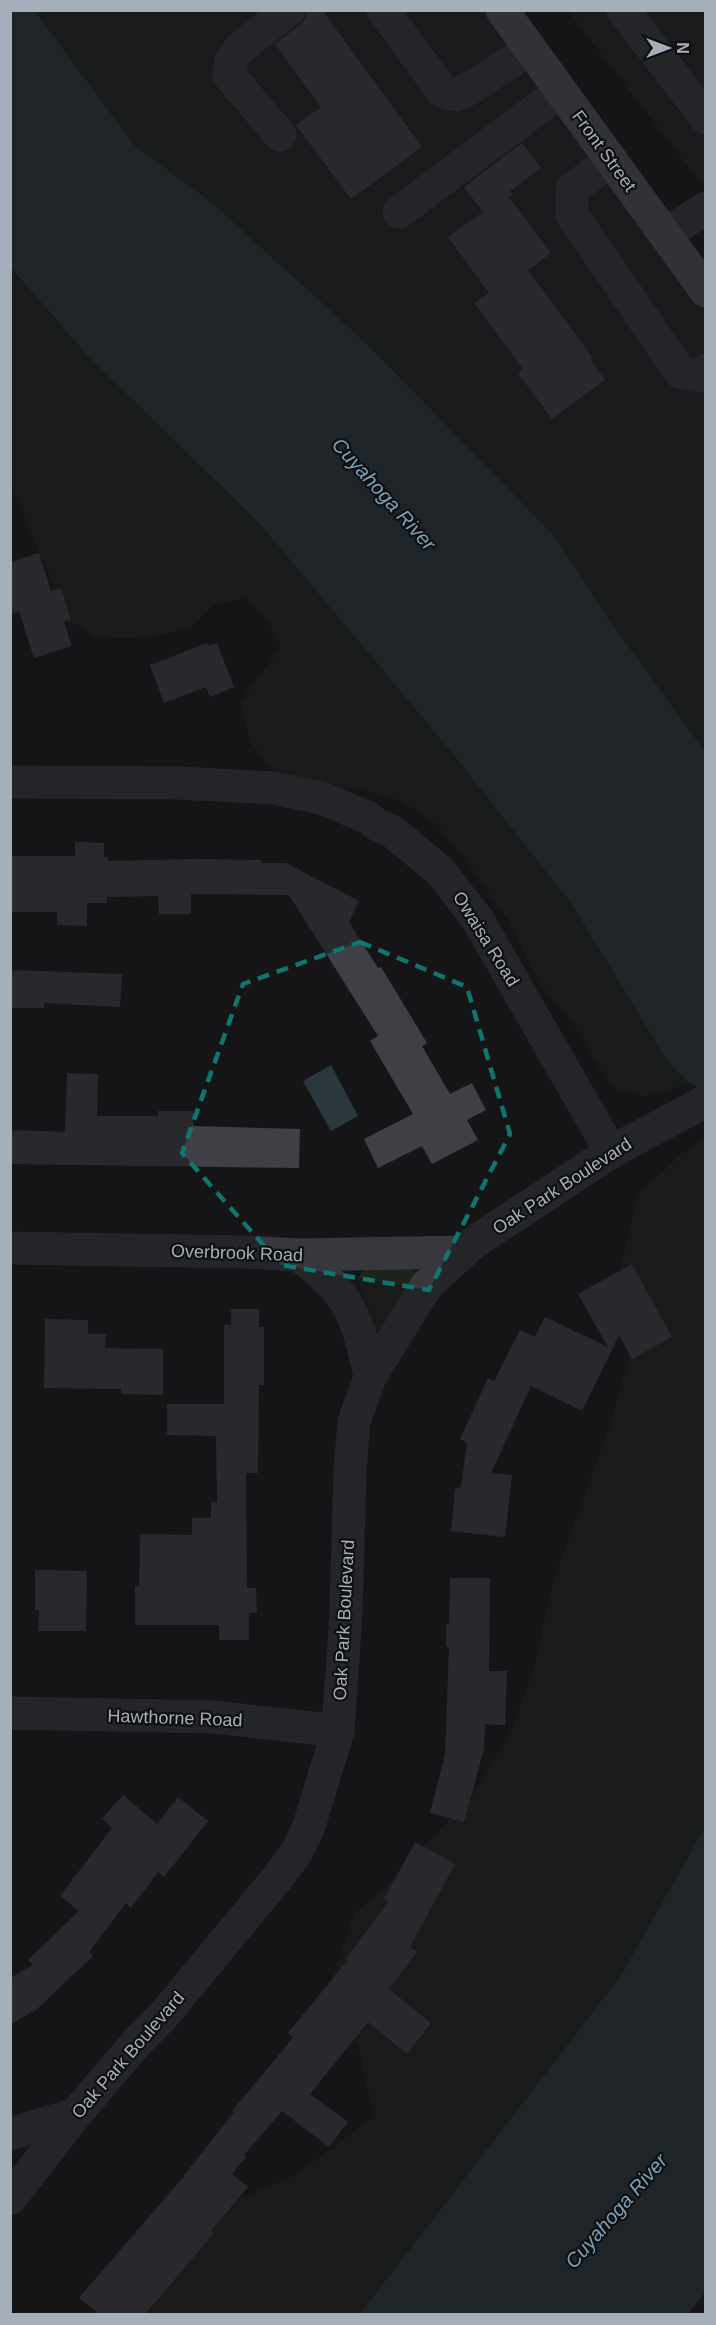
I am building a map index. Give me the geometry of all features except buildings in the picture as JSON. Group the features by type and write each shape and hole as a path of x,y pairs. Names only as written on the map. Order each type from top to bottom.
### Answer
{"main road":[{"name":"Front Street","path":"502,10 705,291"}],"street":[{"path":"280,135 229,75 231,61 241,47 289,10"},
{"path":"383,10 443,92 449,94 456,95 469,89 530,49"},
{"path":"623,10 705,118"},
{"path":"399,212 561,91"},
{"path":"611,160 572,189 572,214 680,372 698,376 705,370"},
{"path":"665,234 705,208"},
{"name":"Owaisa Road","path":"10,782 178,783 274,788 321,798 369,818 393,832 440,871 478,920 611,1152"},
{"name":"Oak Park Boulevard","path":"10,2199 76,2114 137,2042 163,2016 279,1876 296,1852 308,1829 338,1731 346,1613 350,1470 354,1422 370,1377 427,1285 463,1252 611,1152 705,1101"},
{"name":"Overbrook Road","path":"10,1248 244,1252 298,1256 463,1252"},
{"path":"298,1256 319,1271 342,1294 356,1320 370,1377"},
{"name":"Hawthorne Road","path":"10,1713 214,1717 338,1731"},
{"path":"10,2134 76,2114"}],"highlighted area":[{"path":"360,942 467,987 510,1134 429,1290 281,1265 182,1153 243,984"}],"shaded area":[{"path":"35,11 502,11 705,291 705,752 608,618"},
{"path":"35,11 139,11 165,47 182,58 206,65 309,207 337,203 351,205 375,220 372,265 407,273 418,286 444,308 464,338 486,351 504,376 531,422 551,434 578,459 599,467 635,469 651,467 666,435 688,424 696,401 705,396 705,752 608,618 555,537 368,345 211,202 134,145"},
{"path":"568,11 705,11 705,188"},
{"path":"10,268 86,354 261,525 449,749 571,903 668,1062 691,1084 643,1097 610,1086 570,1019 539,984 509,921 438,826 403,801 362,790 310,784 272,770 250,742 240,702 281,647 267,620 246,598 214,605 191,628 143,639 97,637 69,621 11,486"},
{"path":"705,1137 705,1827 620,1977 360,2314 140,2314 154,2284 195,2217 294,2176 374,2116 352,2021 332,1980 354,1913 393,1881 475,1791 513,1726 534,1668 553,1582 609,1428 632,1347 618,1282 637,1196 679,1156"},
{"path":"411,1267 416,1277 376,1332 371,1328 369,1308 357,1279 364,1270"}],"water":[{"name":"Cuyahoga River","path":"10,11 35,11 134,145 211,202 368,345 555,537 608,618 705,752 705,1091 691,1084 668,1062 571,903 449,749 261,525 86,354 11,268"},
{"path":"331,1065 358,1116 331,1131 303,1081"},
{"name":"Cuyahoga River","path":"705,1827 705,2292 688,2314 360,2314 620,1977"}]}
